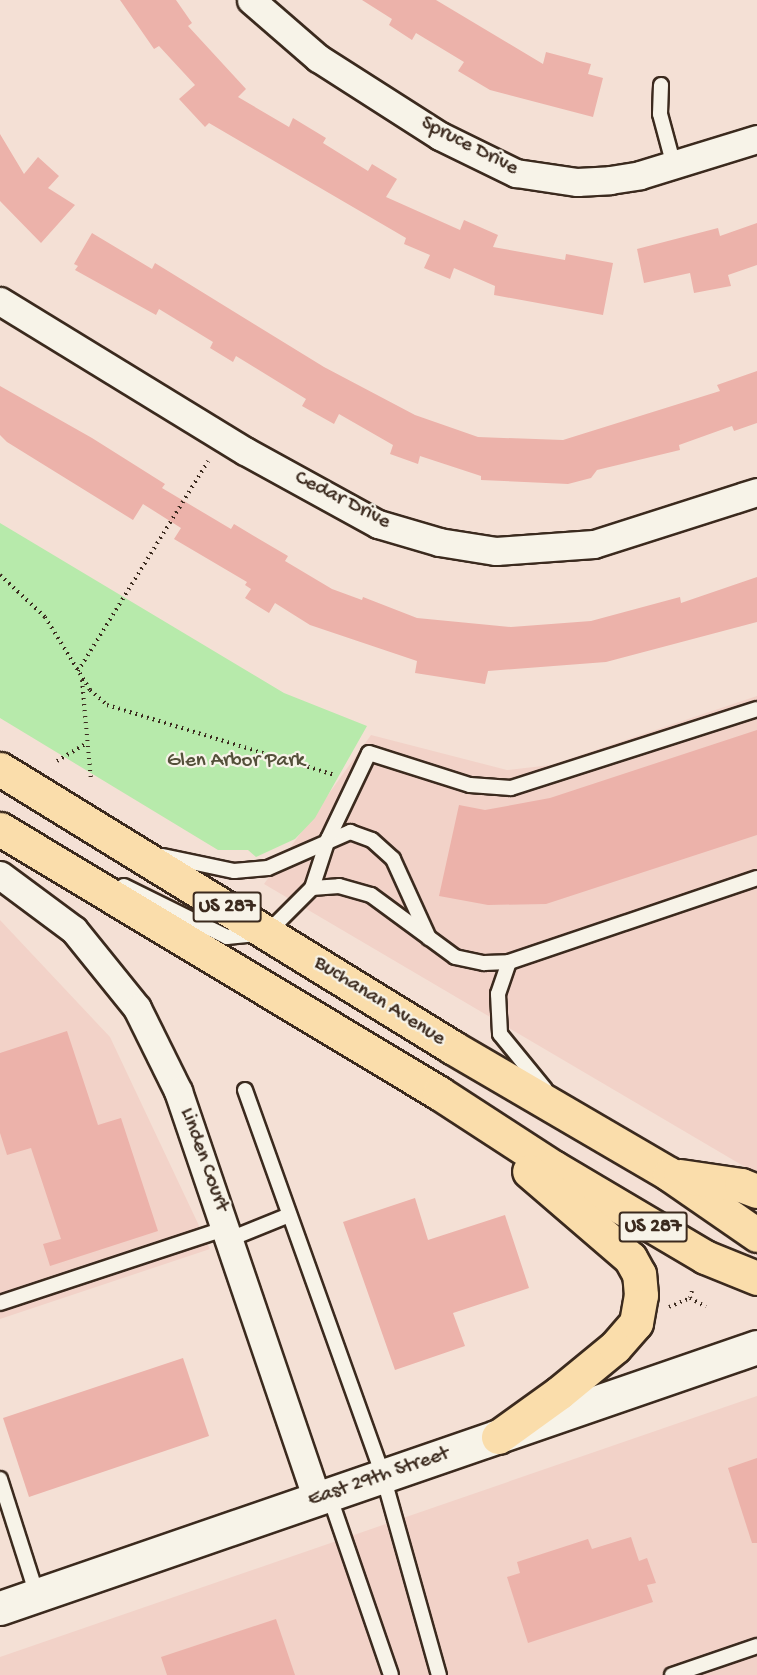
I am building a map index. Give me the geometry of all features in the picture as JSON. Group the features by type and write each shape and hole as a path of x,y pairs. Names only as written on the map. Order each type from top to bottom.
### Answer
{"highway":[{"name":"Buchanan Avenue","path":"0,769 139,851 267,933 669,1174 757,1235"},
{"name":"US 287","path":"0,829 440,1093 553,1167 705,1257 757,1278"},
{"path":"440,1093 630,1258 639,1274 641,1295 636,1323 622,1340 559,1394 498,1437"},
{"path":"669,1174 741,1185 757,1191"}],"main road":[{"name":"East 29th Street","path":"0,1608 757,1347"}],"street":[{"name":"Spruce Drive","path":"251,0 318,58 440,136 516,173 577,182 640,176 757,140"},
{"name":"Cedar Drive","path":"0,300 223,437 378,524 439,542 496,551 594,544 757,492"},
{"name":"Linden Court","path":"0,875 74,930 137,1008 178,1091 323,1497"}],"lane":[{"path":"661,85 660,114 674,166"},
{"path":"0,824 227,938 267,933 312,888 328,839 369,753 470,785 511,788 757,709"},
{"path":"139,851 234,871 268,868 328,839 350,832 372,840 393,860 429,940"},
{"path":"312,888 339,886 371,895 455,957 484,963 509,962 757,878"},
{"path":"509,962 498,994 500,1034 565,1113"},
{"path":"245,1090 383,1476 440,1675"},
{"path":"0,1303 289,1215"},
{"path":"0,1479 37,1595"},
{"path":"323,1497 391,1675"},
{"path":"672,1675 757,1646"}],"path":[{"path":"78,671 223,437"},
{"path":"0,575 45,617 81,676 107,705 295,761 355,783"},
{"path":"81,676 86,703 86,744 91,781"},
{"path":"57,761 86,744"},
{"path":"692,1291 690,1298 706,1307"}],"shaded area":[{"path":"757,696 757,1174 264,884 371,735 507,770 551,765"},
{"path":"0,920 110,1037 210,1249 0,1319"},
{"path":"757,1396 757,1675 0,1675 0,1657"}],"green space":[{"name":"Glen Arbor Park","path":"0,523 284,693 367,726 315,818 295,839 256,857 248,850 218,850 0,718"}],"building":[{"path":"120,0 176,0 192,23 188,26 246,89 238,97 289,127 293,118 326,138 323,143 368,171 372,164 397,179 386,197 460,230 464,220 498,235 493,247 565,260 566,254 613,263 603,315 494,295 495,286 454,268 450,279 424,268 430,255 404,244 406,238 209,123 205,127 179,99 195,85 159,46 154,49"},
{"path":"362,0 436,0 543,64 546,52 591,64 588,74 603,78 593,117 490,90 458,71 464,62 416,33 412,40 389,25 392,19"},
{"path":"0,134 24,174 38,157 59,176 48,188 75,205 41,243 0,201"},
{"path":"757,223 757,265 728,275 731,286 694,293 690,273 644,283 637,249 718,228 720,236"},
{"path":"92,233 152,269 155,263 324,367 415,415 478,437 563,440 720,391 717,385 757,371 757,423 734,431 732,426 679,445 680,450 597,470 591,478 568,484 481,480 481,476 420,456 418,464 390,454 393,445 339,414 334,424 302,406 306,399 236,356 233,362 210,348 213,342 159,309 156,315 75,270 78,266 74,264"},
{"path":"0,386 92,438 165,484 162,488 231,529 234,524 288,556 285,561 332,589 362,600 363,597 417,618 511,627 591,621 680,597 681,603 757,577 757,622 606,662 488,671 485,684 415,673 417,661 310,625 275,603 269,613 245,598 251,589 245,585 247,582 174,539 181,528 143,504 133,520 7,442 0,435"},
{"path":"757,730 757,835 546,904 488,905 439,896 459,805 485,810 550,798"},
{"path":"67,1031 98,1125 121,1118 158,1231 50,1266 43,1244 61,1239 31,1148 7,1155 0,1133 0,1053"},
{"path":"415,1198 428,1240 505,1215 529,1288 453,1313 465,1346 395,1370 343,1222"},
{"path":"183,1358 209,1436 29,1497 3,1418"},
{"path":"757,1458 757,1543 752,1543 728,1468"},
{"path":"631,1537 639,1561 647,1558 656,1583 647,1585 653,1602 528,1643 507,1577 520,1573 517,1562 588,1539 592,1549"},
{"path":"276,1619 295,1675 167,1675 161,1657"}]}
